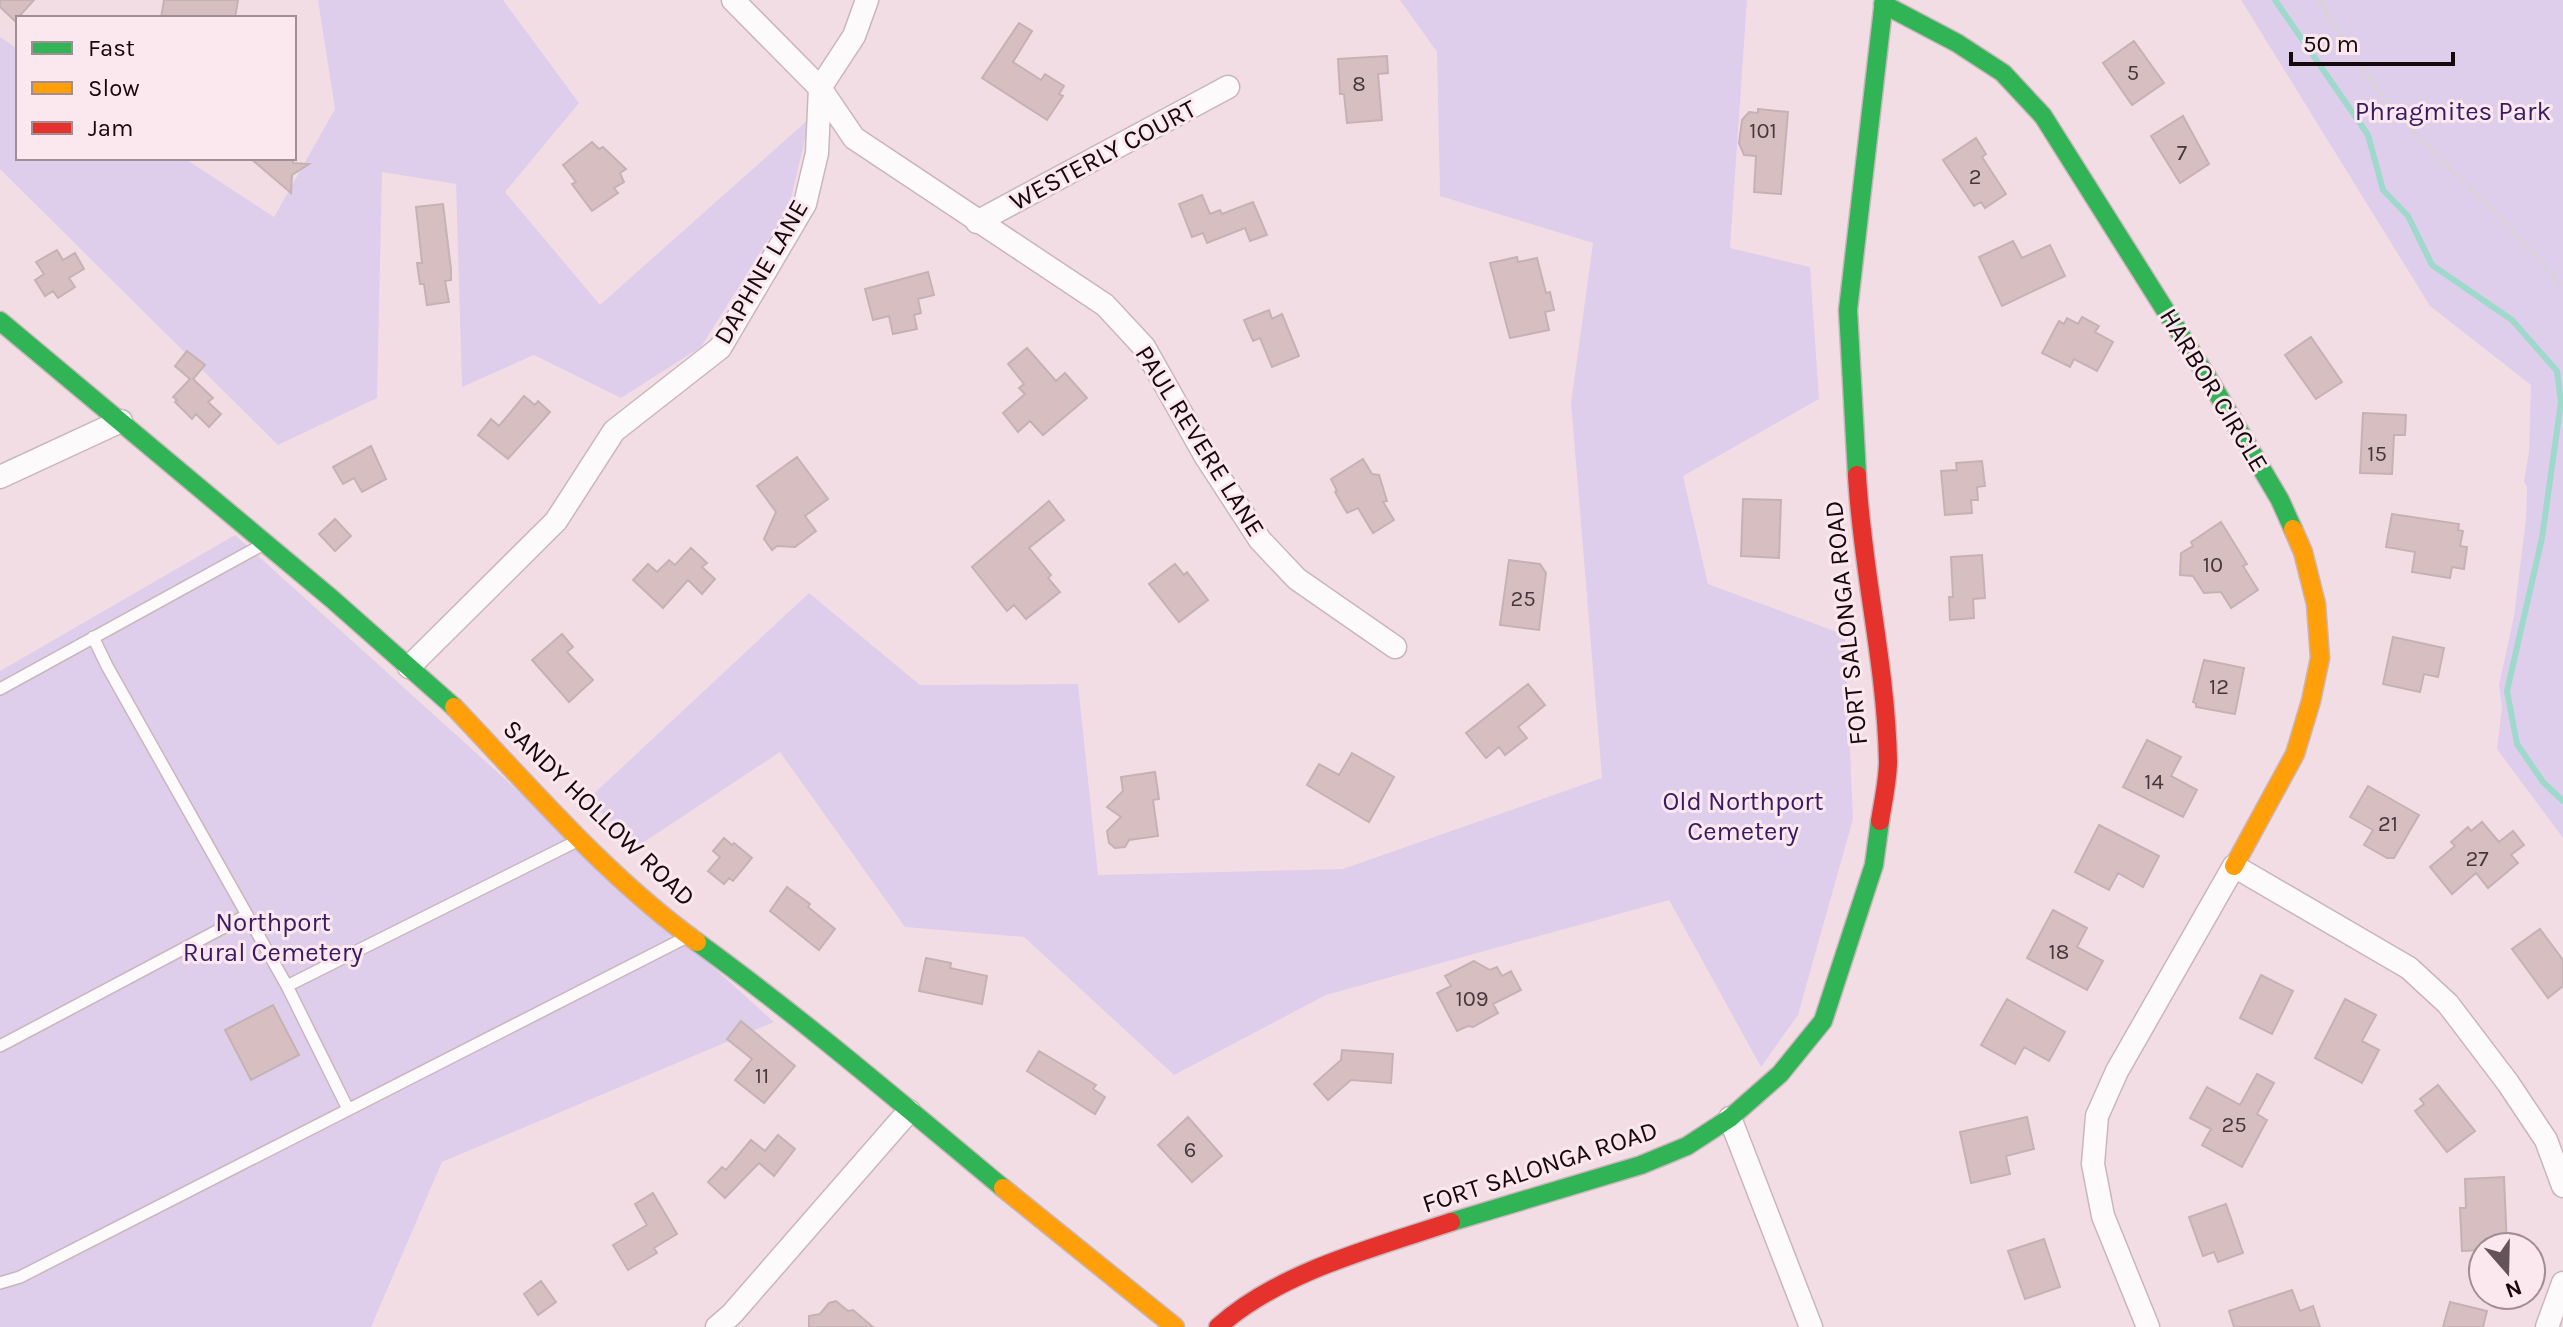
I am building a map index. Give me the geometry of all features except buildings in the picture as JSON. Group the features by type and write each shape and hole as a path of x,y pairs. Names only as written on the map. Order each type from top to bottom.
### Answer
{"street":[{"name":"PAUL REVERE LANE","path":"733,0 820,88 854,138 1105,305 1144,347 1206,457 1260,540 1297,579 1395,647"},
{"path":"820,88 854,36 867,0"},
{"name":"HARBOR CIRCLE","path":"1884,2 2003,73 2043,116 2211,383 2280,500 2303,552 2316,604 2320,658 2295,754 2117,1071 2097,1116 2093,1164 2103,1216 2148,1327"},
{"name":"FORT SALONGA ROAD","path":"1218,1327 1238,1309 1289,1279 1449,1223 1641,1165 1687,1146 1730,1118 1780,1074 1823,1021 1874,865 1888,764 1875,613 1860,529 1848,310 1884,2"},
{"name":"WESTERLY COURT","path":"977,222 1228,87"},
{"name":"DAPHNE LANE","path":"409,667 556,521 614,431 720,348 805,204 817,153 820,88"},
{"name":"SANDY HOLLOW ROAD","path":"0,321 266,543 446,699 632,888 689,936 755,984 1175,1327"},
{"path":"0,477 121,421"},
{"path":"2234,866 2409,968 2448,1004 2546,1140 2563,1186"},
{"path":"717,1327 732,1314 909,1111"},
{"path":"1730,1118 1811,1327"},
{"path":"2547,1327 2563,1283"}],"lane":[{"path":"0,689 266,543"},
{"path":"93,637 287,986 348,1109"},
{"path":"287,986 581,839"},
{"path":"0,1046 247,915"},
{"path":"0,1283 20,1277 689,936"}],"path":[{"path":"2319,0 2353,57 2389,104 2507,224 2563,288"}],"green space":[{"path":"318,0 503,0 579,103 505,192 600,305 810,118 789,207 701,347 621,398 534,355 462,387 456,184 382,172 377,398 278,445 0,169 0,37 16,48 16,160 187,160 274,217 335,109"},
{"name":"Old Northport Cemetery","path":"1400,0 1747,0 1730,248 1810,267 1819,399 1683,476 1708,584 1845,635 1853,819 1798,1015 1761,1067 1669,900 1326,995 1174,1075 1024,937 905,927 780,752 638,846 587,800 809,593 920,685 1078,684 1098,875 1343,869 1602,778 1571,403 1593,243 1440,196 1437,52"},
{"name":"Phragmites Park","path":"2241,0 2563,0 2563,838 2497,749 2502,707 2499,685 2514,616 2526,519 2527,488 2524,481 2529,452 2531,385 2430,306"},
{"name":"Northport Rural Cemetery","path":"235,535 774,1022 442,1162 371,1327 0,1327 0,671"}],"waterway":[{"path":"2275,0 2368,135 2383,190 2408,216 2432,265 2512,320 2557,371 2561,402 2542,538 2507,691 2517,744 2543,782 2563,801"}],"traffic: fast":[{"path":"1857,475 1848,310 1884,0"},
{"path":"1883,4 1957,43 2003,73 2043,116 2211,383 2280,500 2293,529"},
{"path":"0,321 332,599 454,707"},
{"path":"1451,1222 1641,1165 1687,1146 1730,1118 1780,1074 1823,1021 1874,865 1880,821"},
{"path":"697,942 814,1032 1003,1188"}],"traffic: slow":[{"path":"2234,866 2295,754 2320,658 2316,604 2303,552 2293,529"},
{"path":"454,707 600,860 697,942"},
{"path":"1003,1188 1175,1327"}],"traffic: jam":[{"path":"1857,475 1886,725 1888,768 1880,821"},
{"path":"1218,1327 1242,1308 1298,1276 1451,1222"}]}
